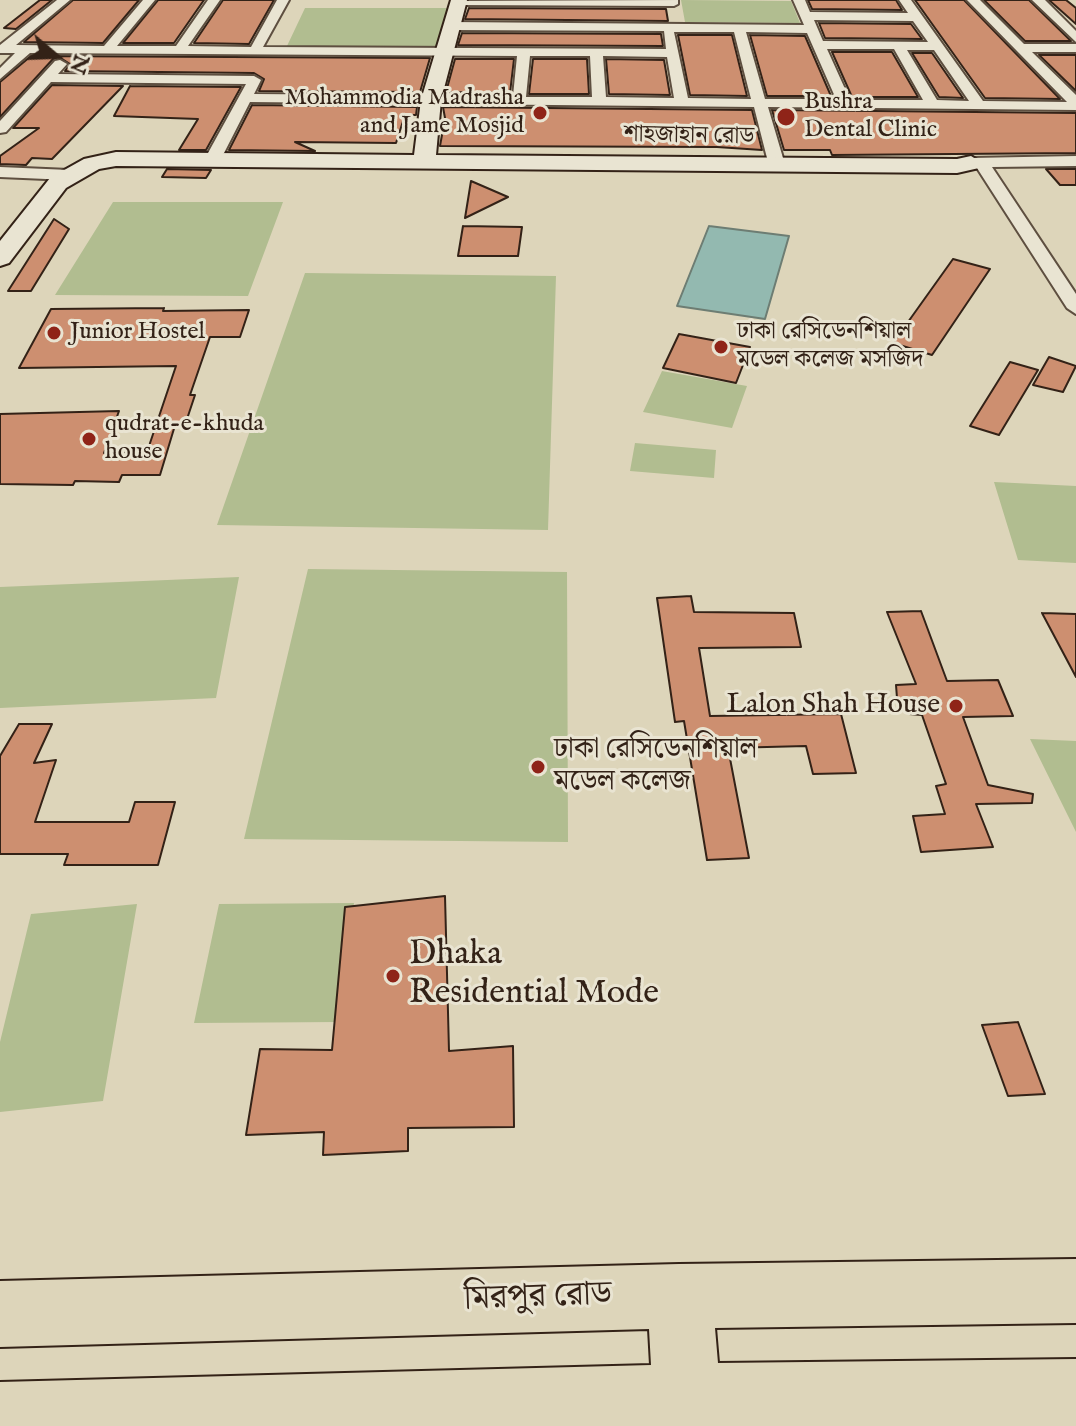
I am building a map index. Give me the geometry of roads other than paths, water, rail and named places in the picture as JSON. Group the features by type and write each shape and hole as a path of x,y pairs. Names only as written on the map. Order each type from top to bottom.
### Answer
{"highway":[{"name":"মিরপুর রোড","path":"0,1314 679,1296 1076,1291"},
{"path":"679,1296 691,1417"},
{"path":"0,1417 691,1417 1076,1393"}],"street":[{"path":"108,49 149,0"},
{"path":"180,49 214,0"},
{"path":"255,50 283,0"},
{"path":"424,158 431,100 458,0 674,1 672,53 682,103"},
{"path":"799,0 845,105"},
{"path":"905,0 979,105"},
{"path":"973,0 1076,104"},
{"path":"1038,0 1076,38"},
{"path":"2,49 54,4"},
{"path":"451,26 739,29 916,17"},
{"path":"739,29 775,158"},
{"path":"819,45 935,46"},
{"path":"898,46 933,105"},
{"path":"1021,48 1076,48"},
{"path":"2,49 672,53"},
{"path":"0,75 27,49"},
{"path":"1,129 74,49"},
{"path":"216,153 271,50"},
{"path":"337,64 343,50"},
{"path":"519,102 524,52"},
{"path":"596,52 599,103"},
{"path":"1048,77 1076,76"},
{"path":"47,78 254,80"},
{"path":"244,98 326,93 519,102 1076,104"},
{"name":"শাহজাহান রোড","path":"63,174 86,160 117,154 216,153 957,166 976,163"},
{"name":"শাহজাহান রোড","path":"63,174 92,164 128,158 775,158 954,160 976,163"},
{"path":"976,163 1076,161"},
{"path":"976,163 1076,308"},
{"path":"0,172 63,174"},
{"path":"0,242 47,182 63,174"},
{"path":"0,258 63,174"}],"water":[{"path":"709,226 789,236 765,319 677,306"}],"place":[{"name":"Mohammodia Madrasha and Jame Mosjid","path":"540,113"},
{"name":"Bushra Dental Clinic","path":"786,117"},
{"name":"Junior Hostel","path":"54,333"},
{"name":"ঢাকা রেসিডেনশিয়াল মডেল কলেজ মসজিদ","path":"721,347"},
{"name":"qudrat-e-khuda house","path":"89,439"},
{"name":"Lalon Shah House","path":"956,706"},
{"name":"ঢাকা রেসিডেনশিয়াল মডেল কলেজ","path":"538,767"},
{"name":"Dhaka Residential Mode","path":"393,976"}]}
